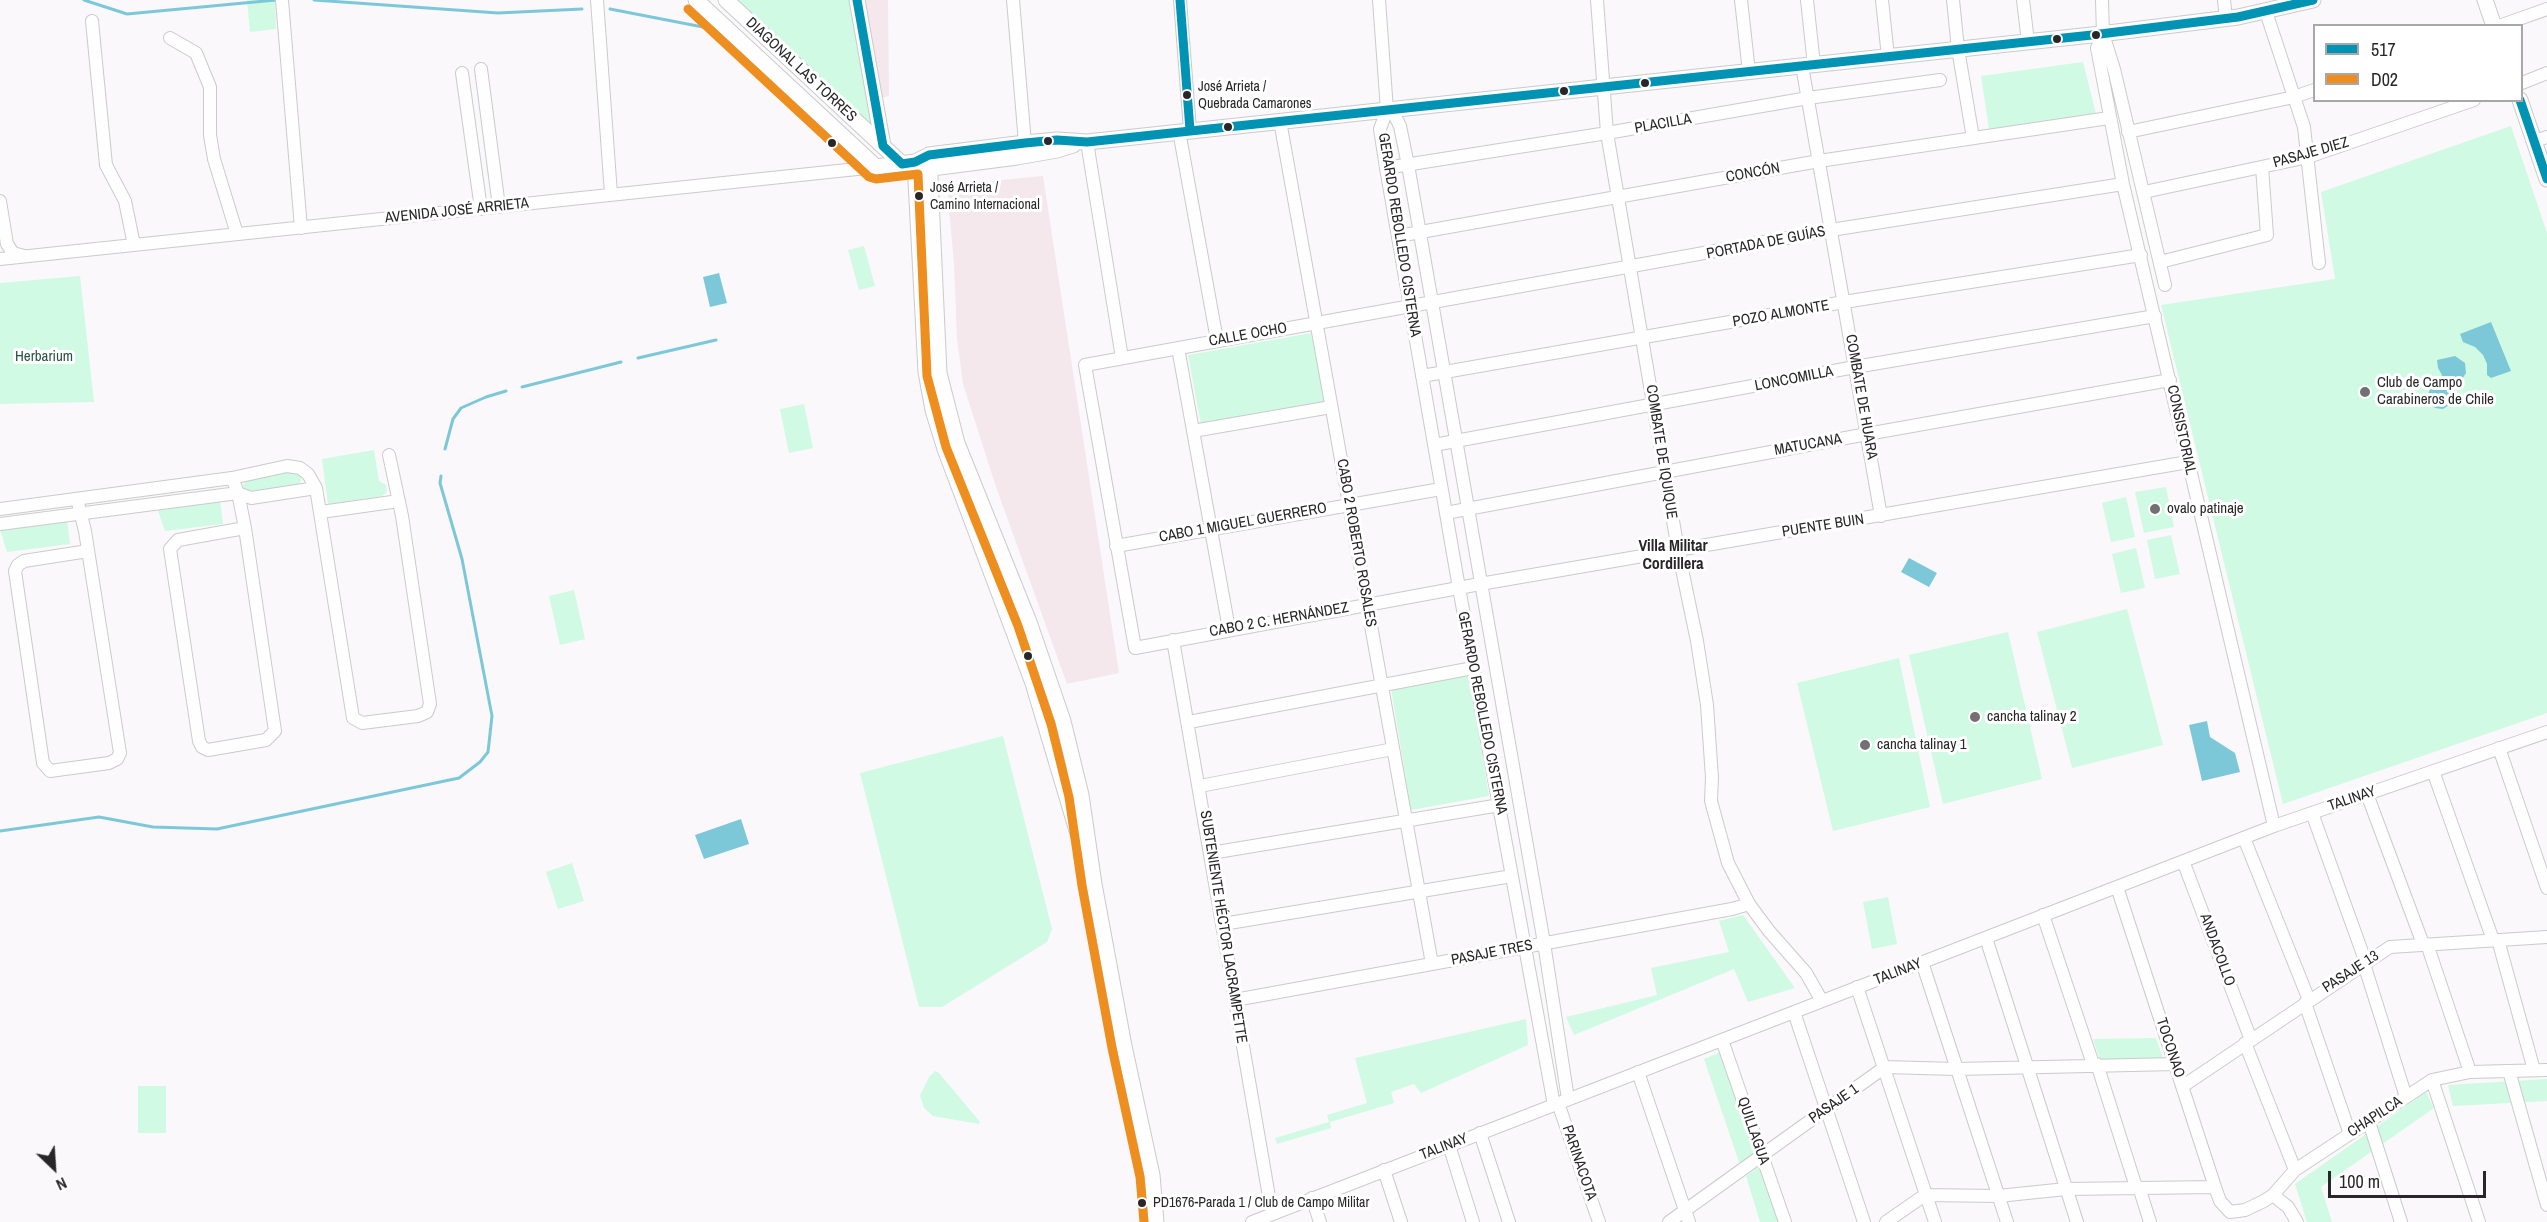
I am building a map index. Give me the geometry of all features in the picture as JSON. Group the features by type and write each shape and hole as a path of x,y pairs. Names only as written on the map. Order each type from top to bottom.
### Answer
{"main road":[{"name":"DIAGONAL LAS TORRES","path":"696,0 876,167"},
{"name":"DIAGONAL LAS TORRES","path":"726,0 883,146 908,163"},
{"path":"857,0 883,146"},
{"name":"AVENIDA JOSÉ ARRIETA","path":"876,167 1047,152 1083,142 1185,130 2103,34 2226,19 2313,0"},
{"path":"2485,0 2493,24"},
{"path":"2521,102 2541,139 2547,179"},
{"name":"AVENIDA JOSÉ ARRIETA","path":"930,162 1025,143 1057,140 1083,142"},
{"path":"930,162 936,337 939,373 946,407 957,443 1029,622 1053,691 1081,795 1094,884 1124,1046 1152,1175 1156,1222"},
{"path":"908,163 926,372 933,410 945,449 1037,694 1094,884"}],"street":[{"path":"597,0 611,194"},
{"path":"1013,0 1025,143"},
{"path":"1180,0 1185,130 1217,340"},
{"path":"1379,0 1387,110"},
{"name":"COMBATE DE IQUIQUE","path":"1597,0 1607,133 1664,471 1707,705 1712,778 1711,801 1728,863 1749,904 1806,973 1822,1001"},
{"path":"1741,0 1749,72"},
{"name":"COMBATE DE HUARA","path":"1807,0 1808,98 1881,516"},
{"path":"1882,0 1888,57"},
{"path":"1953,0 1958,50 1973,138"},
{"path":"2023,0 2028,42"},
{"path":"2102,0 2103,34 2144,192 2165,285"},
{"path":"2224,0 2226,19"},
{"path":"282,2 301,228"},
{"path":"2505,24 2547,9"},
{"path":"2266,12 2304,127 2319,263"},
{"path":"92,21 106,165 125,201 134,245"},
{"name":"CONSISTORIAL","path":"2103,34 2097,48 2123,184 2274,826"},
{"path":"170,38 196,53 210,87 210,135 214,159 237,234"},
{"path":"481,69 499,207"},
{"path":"462,73 481,209"},
{"path":"2523,83 2547,73"},
{"name":"PLACILLA","path":"1386,168 1808,98 1940,80"},
{"path":"2128,132 2294,97 2313,90"},
{"name":"PASAJE DIEZ","path":"2144,192 2308,157 2469,102"},
{"name":"GERARDO REBOLLEDO CISTERNA","path":"1387,110 1395,116 1400,126 1408,165 1544,943 1560,1102 1525,946 1458,588 1380,129 1387,110"},
{"name":"CONCÓN","path":"1398,237 1819,161 2109,118"},
{"name":"CABO 2 ROBERTO ROSALES","path":"1280,121 1432,964"},
{"path":"1083,142 1122,358"},
{"path":"2160,262 2267,235 2262,166"},
{"name":"AVENIDA JOSÉ ARRIETA","path":"0,257 301,228 876,167"},
{"name":"PORTADA DE GUÍAS","path":"1410,305 1630,268 1831,230 2123,184"},
{"path":"0,201 7,244 13,252 25,256"},
{"path":"0,257 7,244"},
{"name":"POZO ALMONTE","path":"1422,376 1844,302 2141,255"},
{"name":"CALLE OCHO","path":"1116,546 1085,365 1410,305"},
{"name":"LONCOMILLA","path":"1434,445 1855,367 2155,316"},
{"path":"1178,348 1229,628"},
{"name":"MATUCANA","path":"1446,513 1664,471 2170,380"},
{"path":"1193,431 1331,407"},
{"path":"0,509 232,478 287,466 300,468 308,474 316,488 353,718 362,723 418,716 427,712 430,704 390,455"},
{"name":"PUENTE BUIN","path":"1458,588 2188,462"},
{"path":"232,478 238,493 245,528 275,731 266,740 208,750 198,741 170,549 177,540 245,528"},
{"path":"0,524 238,493 251,498 316,488"},
{"name":"CABO 1 MIGUEL GUERRERO","path":"1116,546 1441,489"},
{"path":"77,499 82,512 120,753 117,759 109,763 50,771 43,763 15,572 18,565 24,561 88,551"},
{"path":"321,512 399,501"},
{"name":"CABO 2 C. HERNÁNDEZ","path":"1116,546 1135,648 1229,628 1458,588"},
{"name":"SUBTENIENTE HÉCTOR LACRAMPETTE","path":"1173,640 1189,722 1272,1214"},
{"path":"1189,722 1473,668"},
{"name":"TALINAY","path":"1252,1222 2274,826 2547,732"},
{"path":"2499,748 2547,888"},
{"path":"1200,786 1393,749"},
{"path":"2433,771 2541,1070"},
{"path":"2367,794 2425,944 2470,1072"},
{"path":"1211,853 1500,805"},
{"path":"2312,813 2365,963 2406,1097"},
{"path":"2244,838 2307,1002 2350,1134"},
{"name":"ANDACOLLO","path":"2183,861 2295,1170"},
{"path":"1223,924 1512,876"},
{"name":"TOCONAO","path":"2117,887 2225,1214"},
{"name":"PASAJE TRES","path":"1235,1000 1749,904"},
{"path":"2043,915 2150,1222"},
{"name":"PASAJE 13","path":"2182,1086 2390,947 2547,937"},
{"path":"1986,938 2077,1222"},
{"path":"1922,962 2007,1222"},
{"path":"1857,987 1935,1222"},
{"path":"1794,1012 1864,1222"},
{"name":"QUILLAGUA","path":"1722,1040 1785,1222"},
{"path":"1885,1067 1956,1069 2095,1064 2175,1064"},
{"name":"PASAJE 1","path":"1669,1222 1687,1216 1761,1156 1885,1067"},
{"name":"CHAPILCA","path":"2225,1214 2245,1210 2273,1195 2295,1170 2432,1080 2470,1072 2541,1070"},
{"path":"2509,1071 2547,1205"},
{"path":"1638,1072 1687,1216"},
{"path":"2432,1080 2479,1222"},
{"name":"PARINACOTA","path":"1560,1102 1599,1222"},
{"path":"2369,1122 2401,1222"},
{"path":"1480,1133 1509,1222"},
{"path":"1449,1145 1473,1222"},
{"path":"1384,1170 1401,1222"},
{"path":"1886,1222 1925,1195 1998,1196 2066,1189 2215,1187"},
{"path":"2273,1195 2288,1207 2297,1222"},
{"path":"1312,1198 1320,1222"}],"shaded area":[{"path":"865,0 888,0 889,96 881,98"},
{"path":"1043,176 1119,673 1067,684 996,487 963,384 957,339 954,265 947,185"}],"green space":[{"path":"247,0 275,0 276,29 250,32"},
{"path":"734,0 851,0 875,132"},
{"path":"2083,62 2096,114 1989,129 1981,76"},
{"name":"Club de Campo Carabineros de Chile","path":"2511,126 2547,233 2547,713 2283,804 2161,305 2335,279 2321,192"},
{"path":"864,246 875,286 859,290 848,250"},
{"name":"Herbarium","path":"80,276 94,402 0,404 0,283"},
{"path":"1311,333 1325,402 1201,425 1188,355"},
{"path":"804,404 813,448 789,453 780,409"},
{"path":"374,450 379,481 386,485 387,492 382,496 328,504 322,459"},
{"path":"289,470 297,471 302,478 298,487 247,493 242,486 247,480"},
{"name":"ovalo patinaje","path":"2166,487 2174,527 2144,533 2135,492"},
{"path":"2126,497 2135,537 2111,542 2102,503"},
{"path":"220,500 223,524 165,531 157,508"},
{"path":"67,520 70,544 7,552 0,529"},
{"path":"2171,535 2180,574 2155,579 2147,540"},
{"path":"2136,548 2145,588 2121,593 2112,554"},
{"path":"574,590 585,639 560,645 549,596"},
{"path":"2127,609 2163,745 2072,768 2037,632"},
{"name":"cancha talinay 2","path":"2008,632 2042,779 1943,804 1909,655"},
{"name":"cancha talinay 1","path":"1899,658 1930,807 1833,831 1797,683"},
{"path":"1469,674 1489,796 1411,810 1391,688"},
{"path":"1003,736 1052,929 1047,942 942,1007 919,1007 860,773"},
{"path":"572,863 584,901 558,909 546,872"},
{"path":"1888,897 1897,944 1872,949 1863,902"},
{"path":"1743,915 1795,988 1748,1002 1734,969 1574,1035 1566,1017 1657,995 1651,968 1729,952 1719,921"},
{"path":"1526,1019 1528,1045 1421,1093 1414,1084 1391,1092 1394,1103 1330,1122 1331,1128 1277,1144 1275,1138 1329,1122 1327,1115 1367,1103 1355,1058"},
{"path":"2156,1038 2164,1061 2100,1060 2093,1039"},
{"path":"1721,1052 1756,1155 1740,1165 1704,1059"},
{"path":"935,1071 980,1122 979,1124 933,1116 924,1108 920,1095 929,1077"},
{"path":"2547,1079 2547,1101 2453,1106 2448,1085"},
{"path":"138,1086 166,1086 166,1133 138,1133"},
{"path":"2426,1092 2434,1108 2321,1187 2332,1222 2307,1222 2295,1184"},
{"path":"1761,1165 1779,1222 1760,1222 1746,1176"}],"water":[{"path":"719,273 727,303 710,307 703,277"},
{"path":"2491,322 2511,371 2491,378 2487,375 2487,364 2483,355 2475,347 2463,342 2460,334"},
{"path":"2455,356 2465,363 2466,373 2454,384 2449,405 2443,409 2435,408 2429,404 2427,397 2430,389 2439,382 2442,375 2437,360"},
{"path":"1909,558 1937,573 1929,587 1901,572"},
{"path":"2207,721 2210,737 2235,753 2240,772 2202,781 2189,725"},
{"path":"741,819 749,844 704,859 695,835"}],"waterway":[{"path":"84,0 127,14 276,0"},
{"path":"314,0 498,13 582,9"},
{"path":"610,9 708,28"},
{"path":"638,358 716,340"},
{"path":"522,387 621,362"},
{"path":"445,449 453,419 461,408 506,391"},
{"path":"0,831 99,817 153,827 217,829 459,778 480,762 488,752 492,716 462,559 440,483 441,476"}],"transit line":[{"name":"517","path":"857,0 883,146 902,164 915,162 929,155 1025,143 1057,140 1087,142 2092,35 2238,17 2313,0"},
{"name":"517","path":"1180,0 1190,130"},
{"name":"D02","path":"688,9 869,177 876,179 918,174 927,376 946,447 1018,626 1051,724 1069,797 1082,886 1112,1048 1140,1177 1144,1222"},
{"name":"517","path":"2521,102 2547,179"}],"place":[{"name":"José Arrieta / Quebrada Camarones","path":"1187,95"},
{"name":"José Arrieta / Camino Internacional","path":"919,196"},
{"name":"Club de Campo Carabineros de Chile","path":"2365,392"},
{"name":"ovalo patinaje","path":"2155,509"},
{"name":"cancha talinay 2","path":"1975,717"},
{"name":"cancha talinay 1","path":"1865,745"},
{"name":"PD1676-Parada 1 / Club de Campo Militar","path":"1142,1203"}],"district":[{"name":"Villa Militar Cordillera","path":"1673,556"}]}
